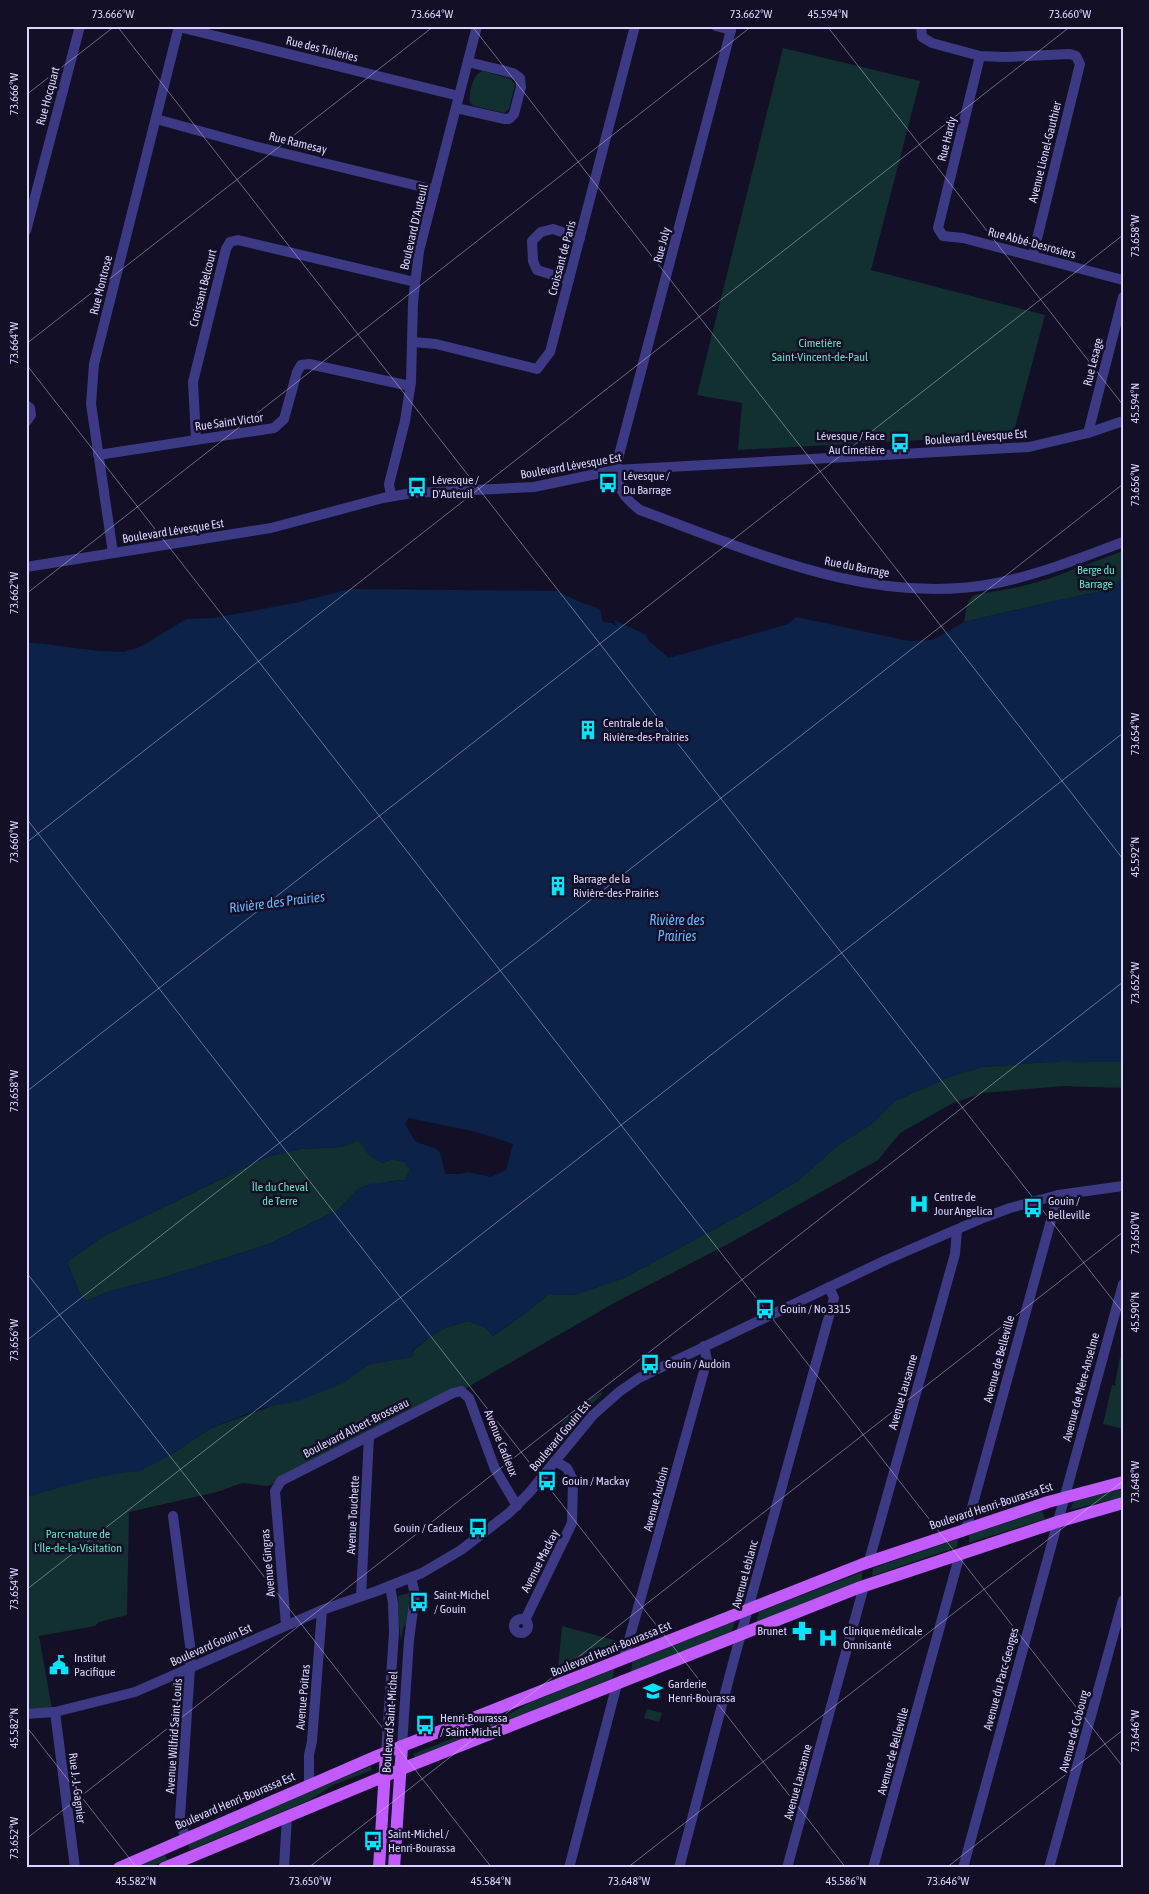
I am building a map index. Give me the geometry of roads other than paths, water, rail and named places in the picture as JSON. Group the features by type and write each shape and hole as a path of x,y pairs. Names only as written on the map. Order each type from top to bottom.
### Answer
{"main road":[{"name":"Boulevard Henri-Bourassa Est","path":"119,1868 402,1746 869,1561 1064,1497 1123,1482"},
{"path":"164,1868 385,1776 864,1586 1056,1522 1123,1504"},
{"name":"Boulevard Saint-Michel","path":"394,1868 402,1746"},
{"name":"Boulevard Saint-Michel","path":"379,1868 386,1753"}],"street":[{"name":"Rue Hocquart","path":"26,231 80,26"},
{"name":"Boulevard D'Auteuil","path":"390,496 389,484 405,421 410,386 415,282 419,251 478,26"},
{"name":"Croissant de Paris","path":"412,342 436,344 538,369 550,352 635,26"},
{"path":"716,26 732,28"},
{"path":"921,26 922,37 932,44 980,56"},
{"name":"Rue des Tuileries","path":"179,27 459,96"},
{"name":"Rue Montrose","path":"113,553 91,404 94,364 179,27"},
{"name":"Rue Joly","path":"615,470 732,28"},
{"name":"Avenue Lionel-Gauthier","path":"980,56 1005,58 1070,54 1076,56 1080,64 1033,255"},
{"name":"Rue Hardy","path":"938,228 980,56"},
{"path":"456,108 505,120 511,118 515,112 522,85 519,77 513,73 468,62"},
{"name":"Rue Ramesay","path":"156,119 254,146 435,190"},
{"name":"Rue Abbé-Desrosiers","path":"938,228 942,236 963,238 1033,255 1123,280"},
{"path":"569,280 537,270 533,261 532,241 541,232 553,229 580,238"},
{"name":"Croissant Belcourt","path":"196,439 193,382 226,248 230,242 238,240 415,282"},
{"name":"Rue Lesage","path":"1088,433 1123,297"},
{"name":"Rue Saint Victor","path":"98,455 274,428 284,419 296,372 301,365 309,364 410,386"},
{"path":"26,404 30,408 31,415 26,422"},
{"name":"Boulevard Lévesque Est","path":"26,567 271,528 390,496 534,487 615,470 1029,447 1088,433 1123,421"},
{"name":"Rue du Barrage","path":"615,470 620,490 626,500 640,510 772,558 832,576 877,585 918,589 952,588 996,583 1056,568 1123,542"},
{"name":"Boulevard Gouin Est","path":"26,1714 55,1712 129,1694 152,1686 286,1625 411,1578 461,1550 517,1506 593,1415 619,1392 639,1378 829,1287 1010,1208 1058,1195 1123,1186"},
{"name":"Avenue de Belleville","path":"966,1529 1058,1195"},
{"name":"Avenue Lausanne","path":"869,1561 955,1254 957,1230"},
{"name":"Avenue de Mère-Anselme","path":"1064,1497 1123,1284"},
{"name":"Avenue Leblanc","path":"679,1868 741,1634 834,1298 829,1287"},
{"name":"Avenue Audoin","path":"624,1658 707,1360 704,1346"},
{"name":"Boulevard Albert-Brosseau","path":"274,1498 277,1486 281,1481 453,1393 461,1391"},
{"name":"Avenue Cadieux","path":"461,1391 469,1398 495,1468 517,1506"},
{"name":"Avenue Touchette","path":"361,1596 369,1436"},
{"name":"Avenue Mackay","path":"524,1620 572,1523 573,1480 567,1468 555,1461"},
{"name":"Avenue du Parc-Georges","path":"962,1868 1064,1497"},
{"name":"Avenue Gingras","path":"274,1498 286,1625"},
{"name":"Avenue Wilfrid Saint-Louis","path":"173,1516 191,1653 180,1817 185,1838"},
{"name":"Avenue de Belleville","path":"873,1868 960,1554"},
{"name":"Boulevard Saint-Michel","path":"402,1746 409,1640 415,1594 411,1578"},
{"name":"Boulevard Saint-Michel","path":"386,1753 394,1632 393,1603 390,1586"},
{"name":"Avenue Lausanne","path":"787,1868 864,1586"},
{"name":"Avenue de Cobourg","path":"1049,1868 1123,1600"},
{"name":"Avenue Poitras","path":"309,1785 309,1755 312,1741 322,1610"},
{"path":"569,1868 617,1684"},
{"name":"Rue J.-J.-Gagnier","path":"55,1712 75,1868"},
{"path":"284,1868 287,1816"}],"water":[{"name":"Rivière des Prairies","path":"1123,576 1123,1062 1062,1061 982,1067 949,1077 895,1101 873,1123 837,1146 799,1180 753,1208 624,1278 574,1295 549,1294 492,1336 486,1328 468,1321 445,1328 414,1349 412,1357 370,1364 343,1383 298,1401 262,1408 211,1428 172,1454 140,1471 88,1480 26,1497 26,643 124,652 142,646 186,619 213,618 295,603 350,589 557,591 600,609 603,622 612,623 617,627 614,620 645,634 649,641 669,658 788,624 796,617 909,641 933,640 964,622 1102,591 1116,584","holes":["409,1118 476,1132 513,1144 506,1170 491,1177 468,1172 445,1174 438,1150 415,1141 405,1124","358,1140 368,1154 383,1163 392,1159 404,1162 410,1169 405,1180 370,1184 359,1188 339,1209 269,1244 165,1277 110,1291 86,1301 80,1294 67,1262 102,1237 267,1157 300,1149 342,1147"]}],"place":[{"name":"Lévesque / Face Au Cimetière","path":"900,443"},
{"name":"Lévesque / Du Barrage","path":"608,483"},
{"name":"Lévesque / D'Auteuil","path":"417,487"},
{"name":"Centrale de la Rivière-des-Prairies","path":"588,730"},
{"name":"Barrage de la Rivière-des-Prairies","path":"558,886"},
{"name":"Centre de Jour Angelica","path":"919,1204"},
{"name":"Gouin / Belleville","path":"1033,1208"},
{"name":"Gouin / No 3315","path":"765,1309"},
{"name":"Gouin / Audoin","path":"650,1364"},
{"name":"Gouin / Mackay","path":"547,1481"},
{"name":"Gouin / Cadieux","path":"478,1528"},
{"name":"Saint-Michel / Gouin","path":"419,1602"},
{"name":"Brunet","path":"802,1631"},
{"name":"Clinique médicale Omnisanté","path":"828,1638"},
{"name":"Institut Pacifique","path":"59,1665"},
{"name":"Garderie Henri-Bourassa","path":"653,1691"},
{"name":"Henri-Bourassa / Saint-Michel","path":"425,1725"},
{"name":"Saint-Michel / Henri-Bourassa","path":"373,1841"}],"park label":[{"name":"Cimetière Saint-Vincent-de-Paul","path":"820,350"},
{"name":"Berge du Barrage","path":"1096,577"},
{"name":"Île du Cheval de Terre","path":"280,1194"},
{"name":"Parc-nature de l'Île-de-la-Visitation","path":"78,1541"}]}
